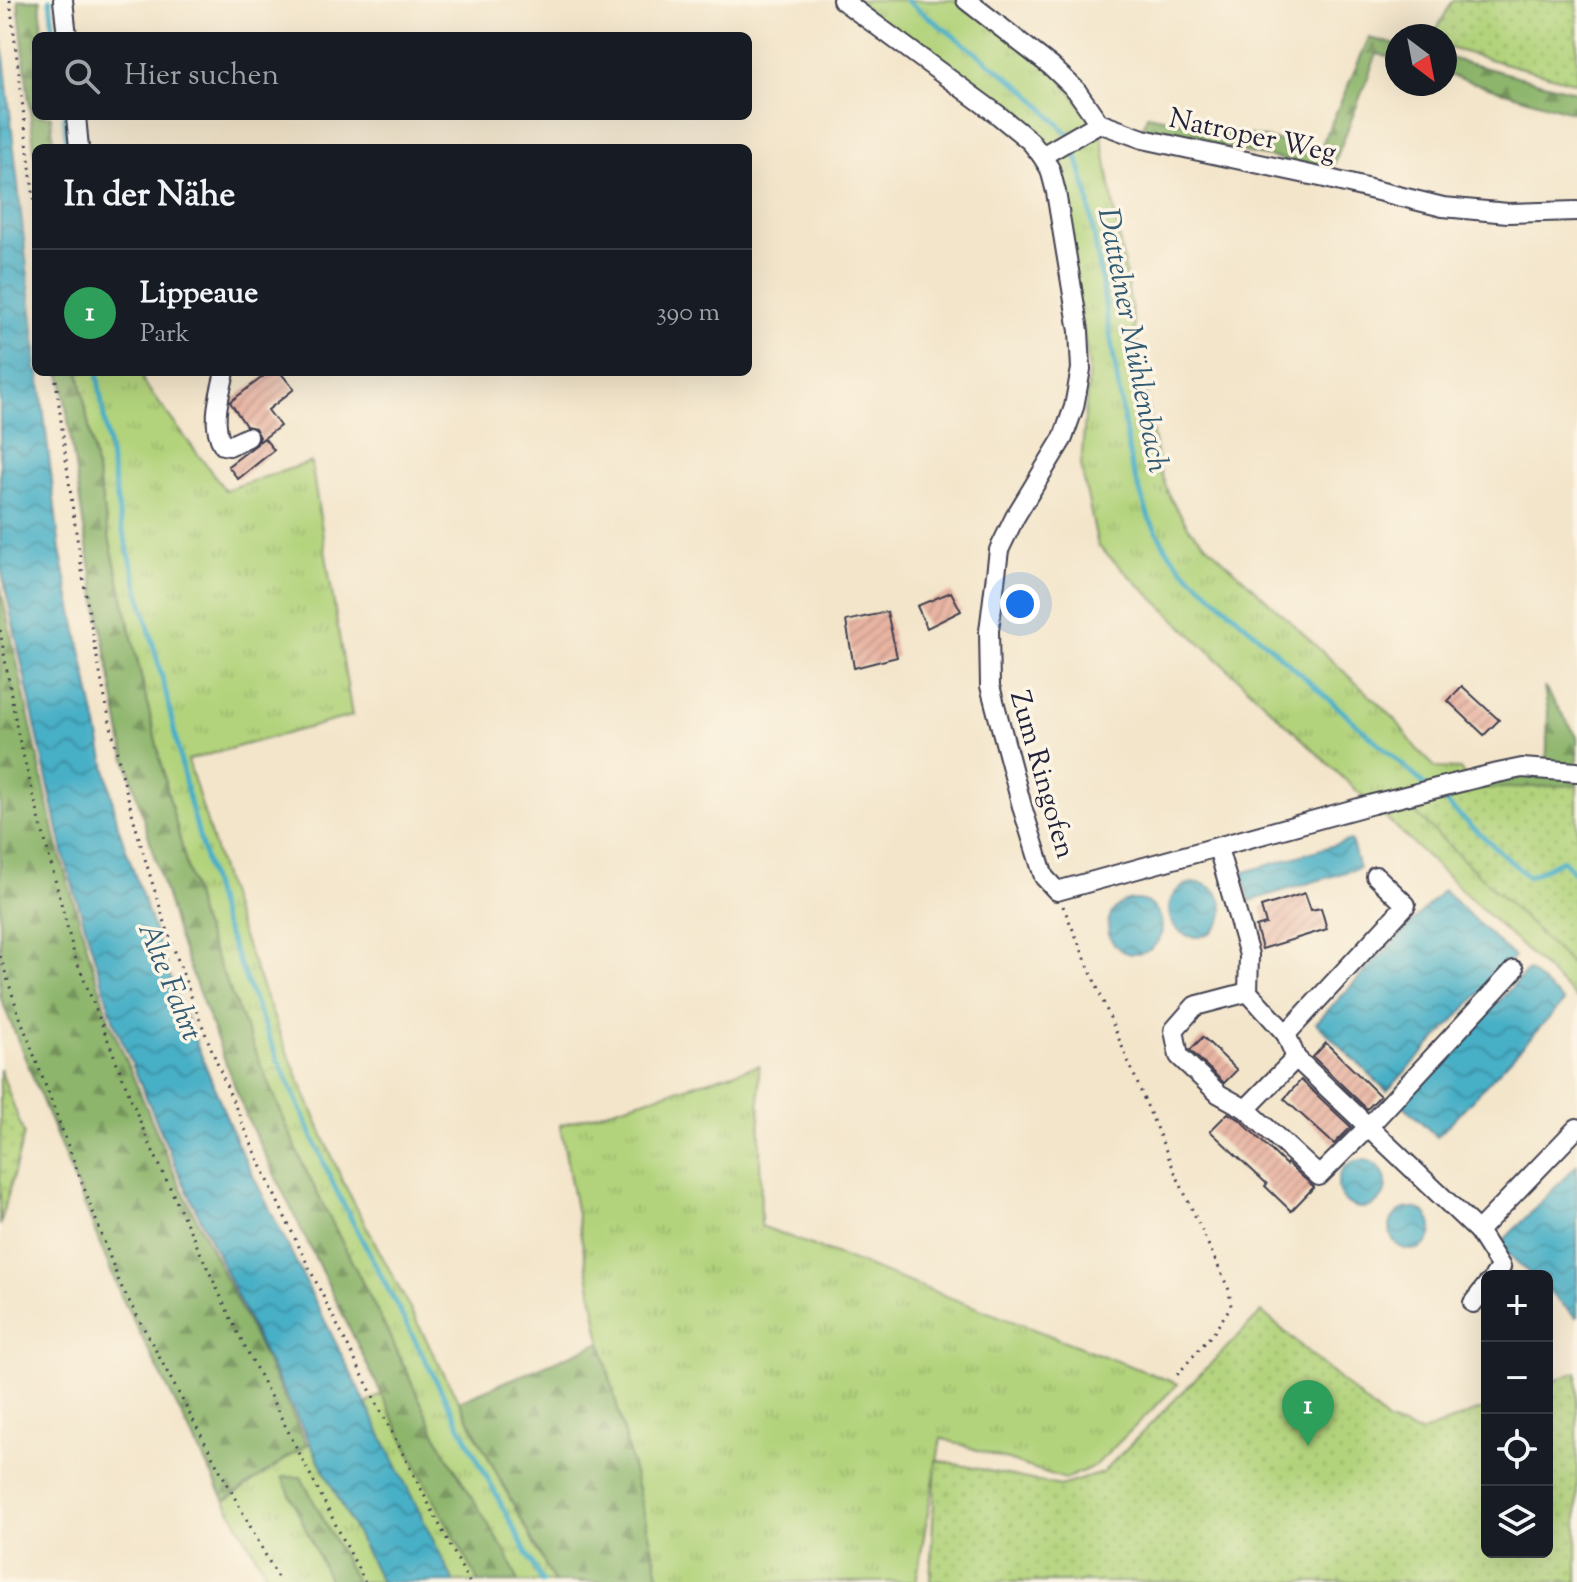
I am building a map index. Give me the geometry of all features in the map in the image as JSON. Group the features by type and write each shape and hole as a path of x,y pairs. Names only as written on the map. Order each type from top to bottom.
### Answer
{"street":[{"path":"63,0 67,32"},
{"path":"842,0 997,114 1030,141 1042,156 1099,123 1076,90 1052,67 966,0"},
{"path":"76,120 79,144"},
{"name":"Natroper Weg","path":"1099,123 1143,139 1443,207 1508,213 1577,211"},
{"name":"Zum Ringofen","path":"1042,156 1050,169 1056,192 1079,331 1081,369 1074,407 1063,438 1015,517 999,550 989,631 990,686 1044,877 1057,891 1373,804 1522,768 1577,772"},
{"path":"224,376 217,425 219,439 223,445 229,446 248,437"},
{"path":"1218,848 1249,955 1248,992 1286,1034 1296,1058 1478,1231 1501,1267 1499,1270"},
{"path":"1286,1034 1406,905 1376,876"},
{"path":"1248,992 1195,1006 1174,1030 1179,1056 1219,1094 1246,1109 1319,1176 1514,970"},
{"path":"1246,1109 1296,1058"},
{"path":"1478,1231 1577,1128"},
{"path":"1473,1303 1481,1293"}],"path":[{"path":"10,0 32,184"},
{"path":"56,376 97,665 145,862 183,974 224,1084 273,1193 469,1582"},
{"path":"0,630 18,735 74,954 145,1134 234,1325 365,1582"},
{"path":"1057,891 1174,1170 1229,1290 1231,1306 1214,1332 1177,1375"},
{"path":"0,956 19,1015 120,1284 280,1582"}],"green space":[{"path":"18,0 40,0 43,32 32,32 32,120 51,120 54,144 34,144"},
{"path":"856,0 965,0 1052,67 1101,132 1158,465 1170,498 1190,529 1395,719 1416,748 1436,768 1460,769 1477,796 1577,849 1577,999 1098,546 1081,467 1089,367 1055,164"},
{"path":"1453,0 1577,0 1577,83 1457,50 1457,24 1440,24"},
{"path":"1369,38 1385,42 1385,56 1377,54 1332,169 1141,132 1147,115 1320,149"},
{"path":"1457,60 1577,92 1577,114 1457,78"},
{"path":"62,376 80,376 108,533 201,922 304,1167 443,1449 507,1555 519,1582 479,1582 420,1473 247,1118 179,940 124,752 85,535"},
{"path":"80,376 142,376 144,383 225,490 311,462 352,716 188,760 235,916 285,1047 342,1180 554,1582 271,1582 225,1501 409,1375 304,1167 201,922 108,533"},
{"path":"0,585 57,845 109,1020 174,1173 307,1444 225,1501 121,1296 0,996"},
{"path":"1544,687 1577,736 1577,849 1477,796 1471,786 1522,776 1546,775 1548,712"},
{"path":"1577,785 1577,970 1407,805 1460,790"},
{"path":"759,1065 761,1226 1178,1384 1095,1466 1065,1479 941,1438 916,1582 661,1582 601,1342 560,1125"},
{"path":"0,1069 24,1134 0,1226"},
{"path":"1262,1312 1388,1422 1421,1433 1481,1409 1481,1558 1553,1558 1553,1382 1577,1372 1577,1582 930,1582 936,1460 1060,1486 1102,1473"},
{"path":"601,1342 661,1582 554,1582 459,1401"},
{"path":"282,1477 301,1477 356,1582 330,1582"}],"water":[{"name":"Alte Fahrt","path":"0,20 32,312 32,376 39,376 60,550 118,826 174,988 236,1141 454,1582 381,1582 264,1353 177,1169 114,1022 63,853 0,564"},
{"path":"1351,840 1359,868 1250,901 1242,873"},
{"path":"1196,883 1215,891 1223,910 1215,929 1196,937 1177,929 1169,910 1177,891"},
{"path":"1443,890 1514,957 1387,1091 1316,1023"},
{"path":"1135,900 1146,902 1154,908 1160,916 1160,938 1154,946 1146,952 1135,954 1124,952 1116,946 1110,938 1108,927 1110,916 1116,908 1124,902"},
{"path":"1528,970 1564,1002 1437,1137 1402,1104"},
{"path":"1362,1160 1379,1167 1386,1184 1379,1201 1362,1208 1345,1201 1338,1184 1345,1167"},
{"path":"1577,1165 1577,1316 1553,1296 1553,1270 1526,1270 1499,1245"},
{"path":"1411,1208 1426,1214 1432,1229 1426,1244 1411,1250 1396,1244 1390,1229 1396,1214"}],"building":[{"path":"264,376 283,376 294,389 268,410 280,426 264,438 274,450 238,479 228,466 257,444 260,437 255,428 246,426 230,402"},
{"path":"951,592 961,611 927,628 917,606"},
{"path":"887,612 897,657 854,668 846,621"},
{"path":"1462,686 1499,720 1484,735 1448,701"},
{"path":"1305,893 1311,910 1321,908 1327,929 1262,949 1256,927 1266,924 1261,907"},
{"path":"1203,1037 1237,1070 1224,1083 1190,1050"},
{"path":"1326,1043 1380,1096 1367,1109 1313,1057"},
{"path":"1301,1080 1351,1127 1334,1144 1284,1099"},
{"path":"1228,1113 1239,1119 1286,1165 1314,1187 1291,1211 1210,1131"}],"waterway":[{"path":"50,0 54,32"},
{"name":"Dattelner Mühlenbach","path":"906,0 1027,91 1068,134"},
{"path":"64,120 67,144"},
{"name":"Dattelner Mühlenbach","path":"1073,143 1087,191 1131,465 1149,518 1182,568 1425,785"},
{"path":"98,376 120,520 221,918 274,1050 336,1190 542,1582"},
{"name":"Dattelner Mühlenbach","path":"1436,794 1528,877 1563,860 1577,876"}],"place":[{"name":"Lippeaue","path":"1308,1446"}]}
